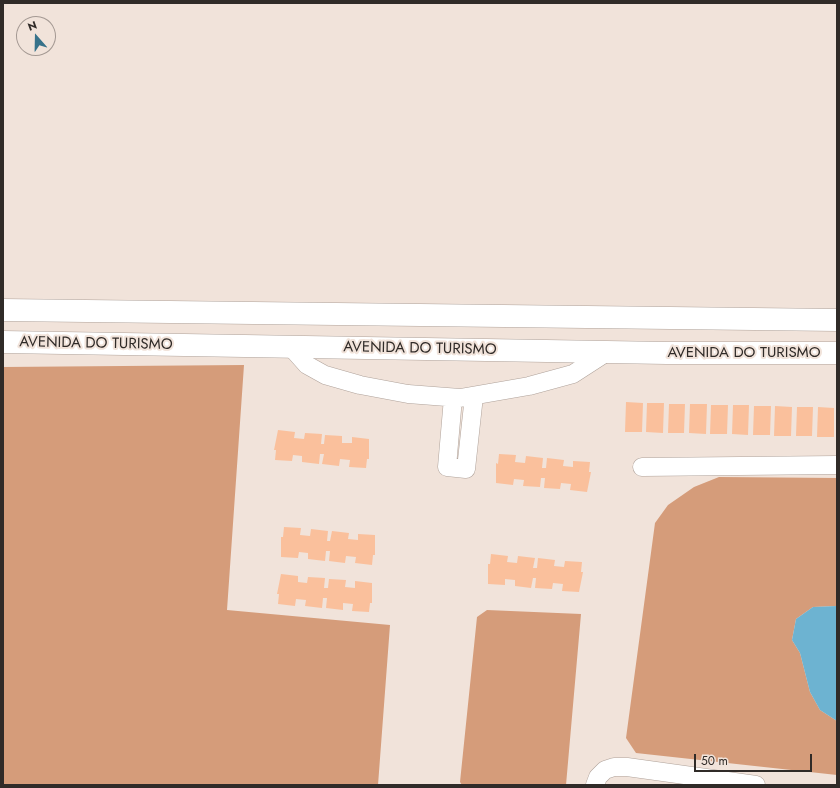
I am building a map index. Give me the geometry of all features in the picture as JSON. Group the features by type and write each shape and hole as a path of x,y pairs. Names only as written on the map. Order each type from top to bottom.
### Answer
{"highway":[{"path":"3,310 837,320"},
{"name":"AVENIDA DO TURISMO","path":"3,342 607,352 837,353"}],"street":[{"path":"291,347 307,365 325,375 380,389 408,394 452,398 474,396 529,386 573,374 607,352"},
{"path":"452,398 447,467 466,469 474,396"},
{"path":"642,467 837,465"},
{"path":"596,781 605,770 614,767 627,767 734,784 756,785"}],"shaded area":[{"path":"244,365 227,610 390,625 378,785 3,785 3,367"},
{"path":"719,477 837,478 837,606 813,607 796,619 792,640 800,653 810,692 820,710 837,721 837,775 636,753 626,738 655,523 668,505 694,487"},
{"path":"487,610 581,614 566,785 462,785 460,782 477,617"}],"water":[{"path":"837,606 837,721 820,710 810,692 800,653 792,640 796,619 813,607"}],"building":[{"path":"626,402 643,403 642,432 625,432"},
{"path":"647,403 664,403 663,433 646,432"},
{"path":"669,404 685,404 684,433 668,433"},
{"path":"690,404 707,404 706,434 689,433"},
{"path":"711,405 728,405 727,434 710,434"},
{"path":"733,405 749,405 748,435 732,434"},
{"path":"754,406 771,406 770,435 753,435"},
{"path":"775,406 792,407 791,436 774,436"},
{"path":"797,407 813,407 812,436 796,436"},
{"path":"818,407 834,408 834,437 817,437"},
{"path":"278,430 295,432 294,438 304,439 305,433 322,434 321,444 324,444 325,435 342,436 342,443 352,443 352,437 369,439 369,459 367,459 366,468 349,467 350,460 340,459 339,466 322,464 324,454 320,454 319,464 302,462 302,456 293,455 292,461 275,460 276,450 274,450"},
{"path":"499,454 516,455 515,462 525,463 526,456 543,458 542,468 546,468 547,458 564,460 563,466 573,467 573,461 590,462 589,472 591,472 587,492 570,490 571,484 561,483 560,489 544,488 545,478 541,478 540,487 523,486 524,480 514,479 513,485 496,483 496,463 498,464"},
{"path":"284,527 301,528 300,535 310,536 311,529 328,531 327,541 330,541 332,531 349,533 348,539 358,540 358,534 375,535 375,555 373,555 372,565 355,563 356,557 346,556 345,563 329,561 330,551 326,551 325,561 308,559 308,553 299,552 298,558 281,557 281,537 283,537"},
{"path":"491,554 508,556 507,562 517,563 518,556 535,558 533,568 537,568 538,558 555,560 554,566 564,567 565,561 582,562 581,572 583,572 579,592 562,591 563,584 553,583 552,589 535,588 536,578 533,578 531,588 515,586 515,580 505,579 505,585 488,584 488,564 490,564"},
{"path":"281,574 298,576 298,582 307,583 308,577 325,578 324,588 328,588 329,579 346,580 345,587 355,588 355,581 372,583 372,603 370,603 369,612 352,611 353,604 343,603 343,610 326,608 327,598 323,598 322,608 305,606 306,600 296,599 295,606 278,604 279,594 277,594"}]}
